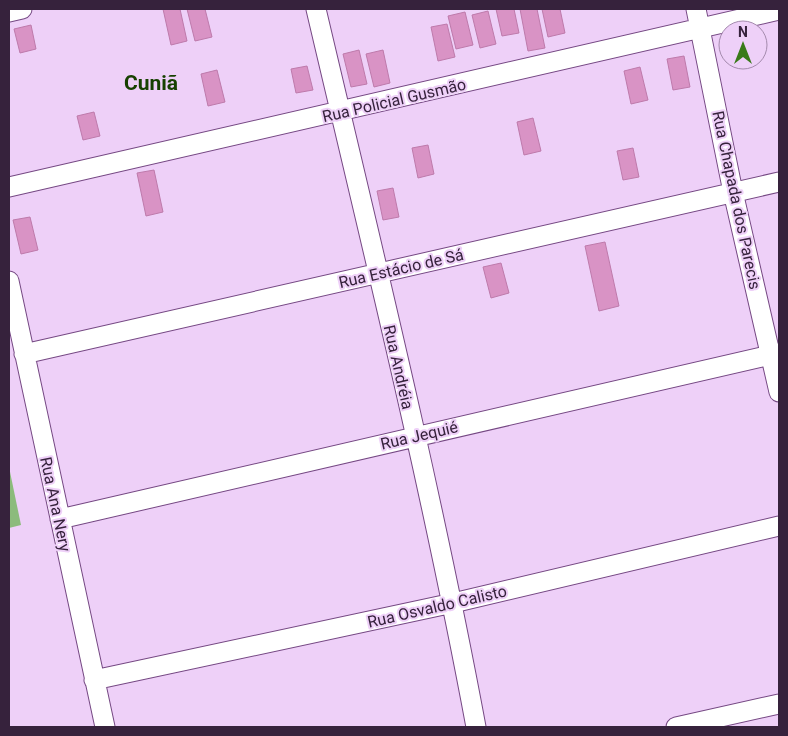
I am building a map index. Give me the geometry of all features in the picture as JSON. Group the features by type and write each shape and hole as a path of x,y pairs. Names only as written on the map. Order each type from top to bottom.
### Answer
{"street":[{"path":"9,12 22,9"},
{"name":"Rua Andréia","path":"316,9 415,435 452,603 476,727"},
{"name":"Rua Chapada dos Parecis","path":"696,9 733,192 776,354 779,392"},
{"name":"Rua Policial Gusmão","path":"9,187 779,10"},
{"name":"Rua Estácio de Sá","path":"24,354 779,182"},
{"name":"Rua Ana Nery","path":"9,281 105,727"},
{"name":"Rua Jequié","path":"60,519 415,435 776,354"},
{"name":"Rua Osvaldo Calisto","path":"94,680 452,603 779,526"},
{"path":"676,727 779,704"}],"green space":[{"path":"9,467 21,525 9,528"}],"building":[{"path":"163,9 180,9 187,41 171,45"},
{"path":"187,9 205,9 212,37 195,41"},
{"path":"496,9 514,9 519,33 502,36"},
{"path":"520,9 537,9 545,48 528,51"},
{"path":"542,9 560,9 565,33 548,37"},
{"path":"488,11 496,44 480,48 472,15"},
{"path":"465,12 473,45 456,49 448,16"},
{"path":"447,24 455,57 438,61 431,27"},
{"path":"31,25 36,49 20,53 14,29"},
{"path":"359,50 367,84 351,87 343,54"},
{"path":"383,50 390,83 374,87 366,54"},
{"path":"684,56 690,87 673,90 667,59"},
{"path":"307,66 313,90 296,93 291,69"},
{"path":"640,67 648,100 631,104 624,71"},
{"path":"217,70 225,102 208,106 201,74"},
{"path":"94,112 100,136 83,140 77,116"},
{"path":"533,118 541,151 524,155 517,122"},
{"path":"428,145 434,174 418,178 412,148"},
{"path":"633,148 639,177 623,180 617,151"},
{"path":"154,170 163,212 146,216 137,173"},
{"path":"393,188 399,217 383,220 377,191"},
{"path":"30,217 38,250 21,254 13,220"},
{"path":"605,242 619,306 599,311 585,246"},
{"path":"501,263 509,293 491,298 483,267"}],"district":[{"name":"Cuniã","path":"151,83"}]}
